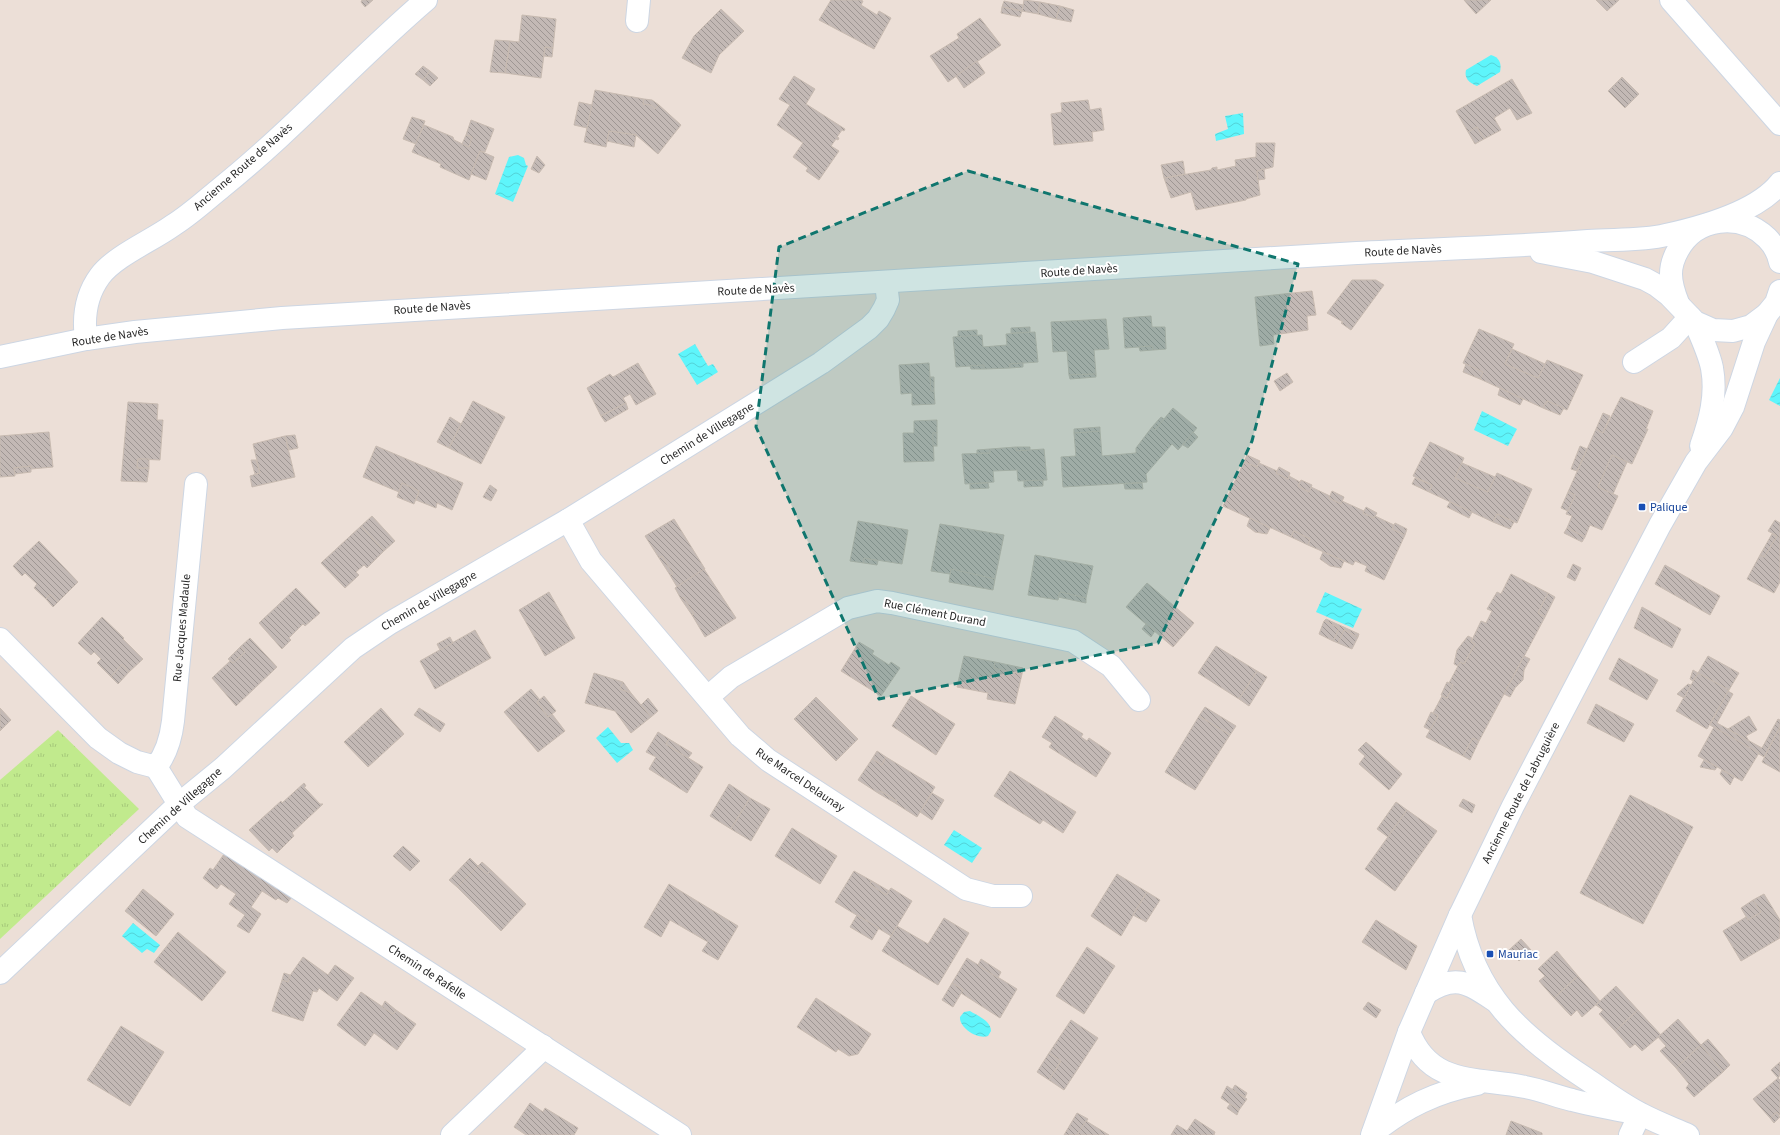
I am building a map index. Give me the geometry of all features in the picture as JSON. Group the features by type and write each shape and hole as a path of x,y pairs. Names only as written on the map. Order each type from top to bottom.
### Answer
{"street":[{"name":"Ancienne Route de Navès","path":"86,339 84,325 86,309 91,293 100,276 112,264 173,226 224,186 272,144 385,36 426,0"},
{"path":"1671,0 1780,124"},
{"path":"1696,462 1706,433 1713,404 1714,386 1712,367 1672,283 1671,272 1674,256 1682,242 1694,231 1750,207 1774,191 1780,183"},
{"path":"1514,247 1666,236 1726,220 1743,223 1759,230 1771,243 1780,262"},
{"name":"Route de Navès","path":"0,357 86,339 148,330 282,318 544,301 886,283 1397,251 1514,247"},
{"path":"1514,247 1593,262 1631,274 1656,285 1688,314 1713,330 1733,331 1751,326 1767,314 1776,303 1780,291"},
{"name":"Chemin de Villegagne","path":"0,973 179,804 223,768 353,648 371,635 568,520 821,363 869,328 878,319 888,300 886,283"},
{"path":"1634,362 1671,338 1688,314"},
{"path":"1696,462 1722,428 1733,407 1754,342 1767,314"},
{"name":"Ancienne Route de Labruguière","path":"1372,1134 1409,1032 1460,915 1513,806 1648,547 1696,462"},
{"name":"Rue Jacques Madaule","path":"156,768 165,756 171,737 196,484"},
{"name":"Rue Marcel Delaunay","path":"568,520 591,561 740,736 768,760 966,889 993,896 1021,896"},
{"name":"Rue Clément Durand","path":"708,697 731,678 848,608 876,601 892,603 1073,641 1110,666 1139,700"},
{"path":"0,639 98,738 119,753 137,762 156,768 179,804"},
{"name":"Chemin de Rafelle","path":"179,804 187,817 680,1135"},
{"path":"1460,915 1463,930 1474,960 1495,1001 1525,1035 1542,1049 1640,1114 1688,1135"},
{"path":"1426,993 1439,984 1453,981 1477,989 1495,1001"},
{"path":"1409,1032 1414,1045 1421,1055 1432,1065 1447,1074 1460,1079 1523,1087 1572,1100 1640,1114"},
{"path":"452,1135 538,1054 543,1046"},
{"path":"1372,1134 1396,1115 1414,1104 1456,1088 1483,1082"},
{"path":"1630,1135 1640,1114"}],"highlighted area":[{"path":"968,171 1298,264 1252,441 1158,643 879,699 756,427 779,247"}],"green space":[{"path":"58,730 139,809 0,939 0,780"}],"water":[{"path":"1491,55 1496,57 1499,61 1501,66 1500,72 1477,86 1466,78 1466,70"},
{"path":"1243,113 1244,134 1216,141 1215,134 1228,129 1225,116"},
{"path":"518,155 524,158 526,165 528,166 513,202 495,194 509,157"},
{"path":"695,344 708,366 713,364 718,372 697,385 678,354"},
{"path":"1780,378 1780,406 1769,400"},
{"path":"1482,411 1517,429 1508,446 1474,430"},
{"path":"1325,592 1362,609 1353,628 1316,612"},
{"path":"608,727 621,743 629,743 633,750 617,763 596,738"},
{"path":"954,830 982,848 972,863 944,845"},
{"path":"133,923 160,945 154,953 147,949 142,953 122,936"},
{"path":"970,1011 984,1019 989,1024 991,1031 988,1036 984,1037 974,1035 963,1025 960,1017 964,1012"}],"building":[{"path":"362,0 373,0 365,7 361,2"},
{"path":"831,0 860,0 863,1 861,5 877,15 879,11 891,18 874,49 819,20"},
{"path":"1024,0 1040,2 1038,14 1022,11"},
{"path":"1464,0 1491,0 1476,14"},
{"path":"1596,0 1619,0 1607,11"},
{"path":"1004,1 1023,5 1022,11 1002,7"},
{"path":"1040,2 1060,6 1056,19 1038,14"},
{"path":"1060,6 1074,10 1071,22 1056,19"},
{"path":"1002,7 1022,11 1020,17 1001,13"},
{"path":"721,9 744,31 719,55 711,73 682,58 694,36"},
{"path":"522,15 556,19 553,48 545,47 541,78 505,73 510,41 519,42"},
{"path":"980,18 1001,45 948,82 930,56 959,38 957,34"},
{"path":"495,40 510,41 505,73 490,72"},
{"path":"545,47 553,48 552,57 544,56"},
{"path":"977,61 985,73 964,88 956,76"},
{"path":"423,66 430,71 423,80 415,74"},
{"path":"430,71 438,78 430,86 423,80"},
{"path":"794,76 815,89 806,104 845,129 844,131 842,130 837,137 839,138 838,140 836,139 831,146 839,151 819,180 806,171 808,168 793,157 803,143 777,125 790,105 779,99"},
{"path":"1622,77 1639,94 1625,108 1608,91"},
{"path":"1512,79 1532,113 1517,120 1510,108 1494,118 1501,130 1484,139 1477,127 1468,132 1456,111"},
{"path":"595,90 644,99 643,104 651,105 655,109 659,105 681,125 658,154 636,135 609,131 606,147 584,142"},
{"path":"644,99 652,100 659,105 655,109 651,105 643,104"},
{"path":"1088,100 1090,110 1101,108 1104,130 1092,132 1093,141 1054,145 1051,114 1062,112 1061,103"},
{"path":"579,102 592,105 587,128 574,125"},
{"path":"412,117 425,121 416,144 403,139"},
{"path":"471,120 494,129 485,152 480,151 469,180 440,167 441,164 412,152 424,125 453,137 454,140 469,147 472,137 466,135"},
{"path":"1477,127 1484,139 1475,144 1468,132"},
{"path":"609,131 636,135 634,147 607,141"},
{"path":"466,135 472,137 469,147 462,144"},
{"path":"1256,143 1275,143 1273,167 1257,171 1260,195 1246,200 1196,210 1191,192 1171,198 1164,178 1211,170 1212,168 1217,167 1217,170 1236,166 1235,160 1256,157"},
{"path":"480,151 494,157 486,180 471,174"},
{"path":"537,156 545,165 539,173 531,169"},
{"path":"1183,161 1185,174 1164,178 1161,165"},
{"path":"1264,169 1265,179 1258,180 1257,171"},
{"path":"1352,280 1376,280 1384,285 1351,330 1341,323 1343,322 1327,313"},
{"path":"1312,291 1316,315 1307,316 1308,330 1273,335 1274,344 1260,346 1255,297"},
{"path":"1151,316 1152,327 1165,327 1166,349 1153,350 1152,346 1125,348 1123,318"},
{"path":"1106,319 1109,349 1094,350 1096,374 1069,375 1067,351 1053,352 1051,322"},
{"path":"1030,327 1030,332 1011,333 1011,328"},
{"path":"1479,329 1514,344 1505,364 1538,378 1547,360 1583,375 1567,410 1547,401 1543,408 1480,379 1483,372 1463,363"},
{"path":"977,330 977,336 958,337 958,331"},
{"path":"1035,332 1038,362 1010,364 1010,368 984,369 984,365 956,367 953,337 982,335 983,347 1007,345 1006,334"},
{"path":"1152,346 1153,350 1140,351 1139,347"},
{"path":"1512,349 1545,364 1538,378 1505,364"},
{"path":"638,363 656,394 636,405 630,394 623,398 626,403 601,416 587,388 610,374 613,377"},
{"path":"929,363 931,391 934,391 935,404 912,405 912,393 901,394 899,365"},
{"path":"1023,363 1023,367 1010,368 1010,364"},
{"path":"1466,364 1483,372 1480,379 1463,372"},
{"path":"984,365 984,369 971,369 970,366"},
{"path":"1287,373 1293,382 1280,391 1274,381"},
{"path":"1096,374 1096,377 1070,379 1069,375"},
{"path":"930,377 934,377 934,391 931,391"},
{"path":"1500,388 1523,399 1520,405 1498,395"},
{"path":"1621,397 1653,411 1646,429 1648,429 1632,464 1612,455 1598,487 1618,496 1602,530 1590,525 1585,537 1567,528 1572,516 1566,514 1575,495 1568,492 1596,429 1603,433"},
{"path":"473,401 505,417 481,464 449,448"},
{"path":"1547,401 1564,408 1560,415 1543,408"},
{"path":"128,402 158,404 157,420 163,420 160,460 138,459 137,468 149,468 147,482 121,481"},
{"path":"626,403 628,409 605,422 601,416"},
{"path":"1173,408 1197,428 1178,450 1172,444 1146,474 1147,482 1063,487 1061,457 1076,456 1074,433 1100,431 1102,456 1136,453 1136,448 1152,427 1155,430"},
{"path":"1603,413 1610,416 1603,433 1596,429"},
{"path":"450,417 461,424 449,448 437,442"},
{"path":"1161,417 1164,419 1155,430 1152,427"},
{"path":"937,420 937,433 933,433 934,461 904,462 903,433 914,433 914,421"},
{"path":"1100,427 1100,431 1074,433 1074,429"},
{"path":"49,432 53,467 31,469 31,466 14,468 15,476 0,477 0,436"},
{"path":"1193,432 1198,437 1188,448 1183,445"},
{"path":"933,433 937,433 937,446 933,446"},
{"path":"295,435 298,448 289,450 285,436"},
{"path":"285,436 295,477 252,487 250,476 260,473 253,444"},
{"path":"1430,442 1464,458 1455,478 1488,492 1497,473 1532,489 1517,523 1497,514 1493,522 1429,492 1432,485 1413,476"},
{"path":"376,446 463,483 452,510 437,503 436,508 416,500 419,491 402,483 399,492 363,477"},
{"path":"1580,446 1587,449 1577,471 1571,469"},
{"path":"1016,447 1030,447 1030,450 1016,451"},
{"path":"1016,447 1016,451 1044,449 1047,480 1018,481 1017,470 993,471 994,482 965,484 962,454 990,453 990,449"},
{"path":"990,449 990,453 977,453 977,450"},
{"path":"1247,455 1260,461 1257,467 1244,462"},
{"path":"1612,455 1627,462 1613,494 1598,487"},
{"path":"138,459 149,459 149,468 137,468"},
{"path":"251,460 256,460 260,473 255,474"},
{"path":"1244,462 1257,467 1259,463 1277,471 1276,473 1288,479 1289,476 1300,482 1298,486 1309,492 1311,487 1330,496 1329,498 1341,504 1342,501 1364,511 1363,513 1374,518 1375,516 1394,525 1392,529 1405,535 1384,580 1365,571 1367,566 1355,561 1353,565 1308,545 1310,539 1294,531 1291,537 1223,506"},
{"path":"1462,463 1495,477 1488,492 1455,478"},
{"path":"31,466 31,472 15,474 14,468"},
{"path":"1279,467 1290,473 1288,479 1276,473"},
{"path":"1415,478 1432,485 1429,492 1412,484"},
{"path":"1043,480 1043,486 1024,487 1024,481"},
{"path":"1301,480 1312,485 1309,492 1298,486"},
{"path":"402,483 419,491 414,504 397,497"},
{"path":"988,483 989,488 970,489 970,484"},
{"path":"1142,483 1143,489 1125,489 1124,484"},
{"path":"490,485 497,490 491,501 483,497"},
{"path":"1332,491 1344,497 1341,504 1329,498"},
{"path":"1568,492 1575,495 1568,511 1561,508"},
{"path":"1450,502 1472,512 1469,518 1447,507"},
{"path":"1366,507 1377,513 1374,518 1363,513"},
{"path":"1497,514 1514,522 1510,529 1493,522"},
{"path":"372,516 395,541 384,551 361,526"},
{"path":"1250,518 1270,528 1267,534 1255,532 1247,526"},
{"path":"674,519 705,569 677,587 670,575 673,574 662,556 659,558 645,536"},
{"path":"1775,520 1780,523 1780,582 1774,593 1747,579 1760,555 1764,557 1777,536 1768,531"},
{"path":"858,521 908,530 902,564 864,558 864,563 850,561"},
{"path":"1395,523 1407,529 1405,535 1392,529"},
{"path":"940,524 1004,535 995,579 951,569 950,574 931,571"},
{"path":"361,526 384,551 367,568 364,565 356,572 359,575 345,588 321,563"},
{"path":"1567,528 1585,537 1582,542 1564,533"},
{"path":"1294,531 1310,539 1308,545 1291,537"},
{"path":"1772,534 1777,536 1764,557 1760,555"},
{"path":"39,541 78,582 58,602 50,594 46,599 34,588 37,584 25,573 22,576 13,566"},
{"path":"1323,552 1344,561 1341,568 1330,566 1320,559"},
{"path":"1035,555 1093,566 1086,598 1060,592 1058,600 1028,595"},
{"path":"662,556 673,574 670,575 659,558"},
{"path":"864,558 878,561 877,565 864,563"},
{"path":"1573,564 1581,568 1575,581 1567,577"},
{"path":"1665,565 1720,596 1710,615 1655,584"},
{"path":"704,569 736,618 705,637 692,615 694,614 683,597 681,599 675,588"},
{"path":"951,569 995,579 993,590 949,582"},
{"path":"1511,574 1548,593 1538,613 1545,617 1479,741 1473,738 1463,756 1426,737 1438,716 1433,713 1442,696 1447,698 1453,685 1449,683 1460,662 1464,664 1475,644 1471,642 1481,621 1486,623 1492,611 1487,609 1497,592 1501,594"},
{"path":"1147,583 1194,623 1173,647 1126,607"},
{"path":"296,588 320,613 305,626 303,624 289,638 291,640 282,649 259,623"},
{"path":"549,592 575,638 545,656 519,610"},
{"path":"1060,592 1086,598 1086,603 1058,597"},
{"path":"1548,593 1555,597 1545,617 1538,613"},
{"path":"50,594 58,602 53,607 46,599"},
{"path":"683,597 694,614 692,615 681,599"},
{"path":"1642,607 1681,629 1672,648 1634,628"},
{"path":"102,617 143,659 129,672 122,664 111,677 97,663 101,659 94,652 91,655 78,643"},
{"path":"1326,619 1359,634 1358,637 1344,630 1338,643 1333,641 1339,628 1324,621"},
{"path":"1324,621 1339,628 1333,641 1319,634"},
{"path":"1146,624 1155,631 1151,637 1142,629"},
{"path":"475,630 491,658 435,689 420,661"},
{"path":"1344,630 1358,637 1352,649 1338,643"},
{"path":"1468,636 1472,638 1471,642 1475,644 1464,664 1460,662 1458,666 1454,664 1457,650"},
{"path":"450,637 453,643 440,650 437,644"},
{"path":"250,638 277,667 236,706 212,678 230,661 233,663 245,652 240,647"},
{"path":"859,642 874,651 872,654 889,665 891,662 900,668 881,696 841,671"},
{"path":"1216,646 1257,671 1239,699 1198,673"},
{"path":"240,647 245,652 233,663 228,659"},
{"path":"964,656 995,662 994,668 1022,674 1015,704 987,699 988,693 957,687"},
{"path":"1524,656 1530,659 1524,670 1523,680 1515,688 1510,697 1504,694"},
{"path":"1708,656 1739,673 1729,690 1698,673"},
{"path":"1619,658 1658,680 1647,700 1609,679"},
{"path":"995,662 1023,668 1022,674 994,668"},
{"path":"122,664 129,672 118,684 111,677"},
{"path":"1693,670 1698,673 1693,681 1690,679"},
{"path":"1257,671 1267,677 1249,706 1239,699"},
{"path":"594,673 623,682 620,689 631,693 651,717 631,733 615,711 585,703"},
{"path":"1698,673 1729,690 1707,729 1676,711"},
{"path":"623,682 631,693 620,689"},
{"path":"1447,682 1453,685 1447,698 1441,695"},
{"path":"1688,684 1691,685 1684,698 1677,694"},
{"path":"531,689 540,700 537,702 548,717 552,714 565,731 538,752 504,712"},
{"path":"1728,691 1733,694 1717,723 1762,748 1778,719 1780,720 1780,727 1764,757 1710,725"},
{"path":"544,696 556,711 548,717 537,702"},
{"path":"911,696 955,724 936,755 892,726"},
{"path":"816,697 858,739 836,761 794,719"},
{"path":"648,698 658,711 651,717 641,705"},
{"path":"1596,704 1634,724 1624,742 1587,723"},
{"path":"1205,707 1236,726 1230,735 1199,716"},
{"path":"0,708 11,720 0,731"},
{"path":"381,708 404,734 368,767 344,742"},
{"path":"419,708 445,724 440,732 414,715"},
{"path":"1431,712 1438,716 1430,730 1424,727"},
{"path":"1055,716 1083,734 1081,737 1087,741 1089,738 1111,753 1096,777 1049,747 1052,743 1042,737"},
{"path":"1199,716 1230,735 1195,790 1165,772"},
{"path":"1749,716 1757,730 1746,736 1749,741 1728,729"},
{"path":"1714,727 1759,753 1742,781 1698,756"},
{"path":"1780,727 1780,772 1762,762"},
{"path":"658,732 669,739 666,744 703,767 687,793 649,769 656,757 646,752"},
{"path":"1473,738 1479,741 1470,760 1463,756"},
{"path":"669,739 692,753 688,758 666,744"},
{"path":"1366,742 1402,774 1389,790 1359,764 1365,756 1358,750"},
{"path":"877,751 886,757 882,765 872,759"},
{"path":"886,757 935,787 917,817 895,803 897,801 880,791 878,793 858,780 872,759 882,765"},
{"path":"1704,760 1717,767 1715,770 1700,767"},
{"path":"1722,770 1734,777 1730,785 1720,774"},
{"path":"1010,771 1076,812 1063,833 1043,820 1040,824 994,796"},
{"path":"304,783 306,786 304,787 320,804 323,804 292,833 294,836 277,853 272,848 269,851 249,830 281,801 282,803"},
{"path":"729,784 750,798 731,829 710,816"},
{"path":"880,791 897,801 895,803 878,793"},
{"path":"932,793 944,800 932,820 920,812"},
{"path":"1630,795 1693,827 1643,924 1580,893"},
{"path":"750,798 770,809 751,841 731,829"},
{"path":"1463,799 1475,805 1472,813 1459,806"},
{"path":"1396,802 1407,810 1388,837 1377,829"},
{"path":"1407,810 1437,831 1395,891 1365,869"},
{"path":"792,828 837,856 820,884 775,856"},
{"path":"403,846 420,861 410,871 393,856"},
{"path":"224,854 292,897 287,903 278,898 276,900 262,891 251,907 261,914 249,933 237,926 245,915 229,904 236,894 221,884 217,889 203,878 210,868 213,870"},
{"path":"470,858 478,866 457,887 449,880"},
{"path":"482,862 491,870 487,874 478,866"},
{"path":"478,866 487,874 491,870 526,904 501,931 457,887"},
{"path":"854,871 872,881 870,884 886,895 891,888 912,901 891,936 835,902"},
{"path":"1117,874 1147,892 1121,936 1091,916"},
{"path":"872,881 889,891 886,895 870,884"},
{"path":"669,884 738,926 718,960 702,951 708,942 670,920 661,937 644,927"},
{"path":"143,889 174,914 156,936 125,911"},
{"path":"1147,892 1160,900 1146,922 1133,915"},
{"path":"1764,894 1780,920 1780,938 1741,961 1723,931 1746,917 1748,920 1761,912 1753,900"},
{"path":"1753,900 1761,912 1748,920 1741,908"},
{"path":"857,915 879,928 872,940 850,927"},
{"path":"944,918 969,933 938,985 882,951 897,926 928,944"},
{"path":"1376,920 1417,946 1406,970 1362,942"},
{"path":"178,932 226,972 202,1001 154,962"},
{"path":"1521,939 1531,950 1519,961 1509,950"},
{"path":"1087,947 1115,966 1084,1014 1056,996"},
{"path":"1557,951 1578,976 1554,998 1539,981 1545,976 1538,969"},
{"path":"303,957 328,975 335,965 354,978 337,1001 319,988 317,992 313,991 303,1021 272,1011 282,980 288,982 289,977"},
{"path":"967,958 1017,989 1000,1018 961,993 963,990 952,983"},
{"path":"981,959 1001,972 998,978 978,965"},
{"path":"284,973 290,975 288,982 282,980"},
{"path":"1578,976 1600,1001 1582,1017 1577,1010 1571,1016 1554,998"},
{"path":"952,983 963,990 953,1007 942,1000"},
{"path":"1616,986 1638,1010 1615,1031 1599,1014 1603,1010 1596,1005"},
{"path":"361,992 393,1014 396,1010 416,1024 397,1050 374,1033 365,1046 337,1025"},
{"path":"816,998 871,1034 858,1054 849,1056 838,1049 836,1052 797,1027"},
{"path":"385,1001 396,1010 393,1014 382,1007"},
{"path":"1368,1002 1381,1010 1376,1018 1363,1009"},
{"path":"1638,1010 1661,1035 1642,1051 1635,1044 1630,1048 1615,1031"},
{"path":"1678,1019 1701,1045 1676,1068 1660,1051 1666,1046 1658,1037"},
{"path":"1071,1020 1098,1038 1064,1090 1049,1080 1061,1061 1049,1053"},
{"path":"121,1026 164,1052 130,1106 87,1080"},
{"path":"1708,1039 1730,1065 1723,1072 1701,1045"},
{"path":"1701,1045 1723,1072 1694,1097 1686,1088 1689,1084 1676,1068"},
{"path":"1049,1053 1061,1061 1049,1080 1037,1072"},
{"path":"1780,1062 1780,1075 1778,1078 1771,1070"},
{"path":"1778,1078 1780,1080 1780,1115 1777,1112 1770,1118 1753,1099"},
{"path":"1235,1085 1247,1093 1245,1097 1232,1090"},
{"path":"1227,1086 1247,1099 1239,1110 1221,1098"},
{"path":"530,1103 543,1112 545,1108 578,1128 574,1135 526,1135 514,1127"},
{"path":"1230,1104 1239,1110 1237,1115 1227,1108"},
{"path":"1777,1112 1780,1117 1774,1123 1770,1118"},
{"path":"1077,1113 1088,1119 1077,1135 1064,1135"},
{"path":"1195,1119 1215,1132 1214,1135 1171,1135 1177,1125 1187,1131"},
{"path":"1086,1121 1109,1135 1077,1135"},
{"path":"1511,1121 1542,1133 1542,1135 1506,1135"}],"place":[{"name":"Palique","path":"1642,507"},
{"name":"Mauriac","path":"1490,954"}]}
